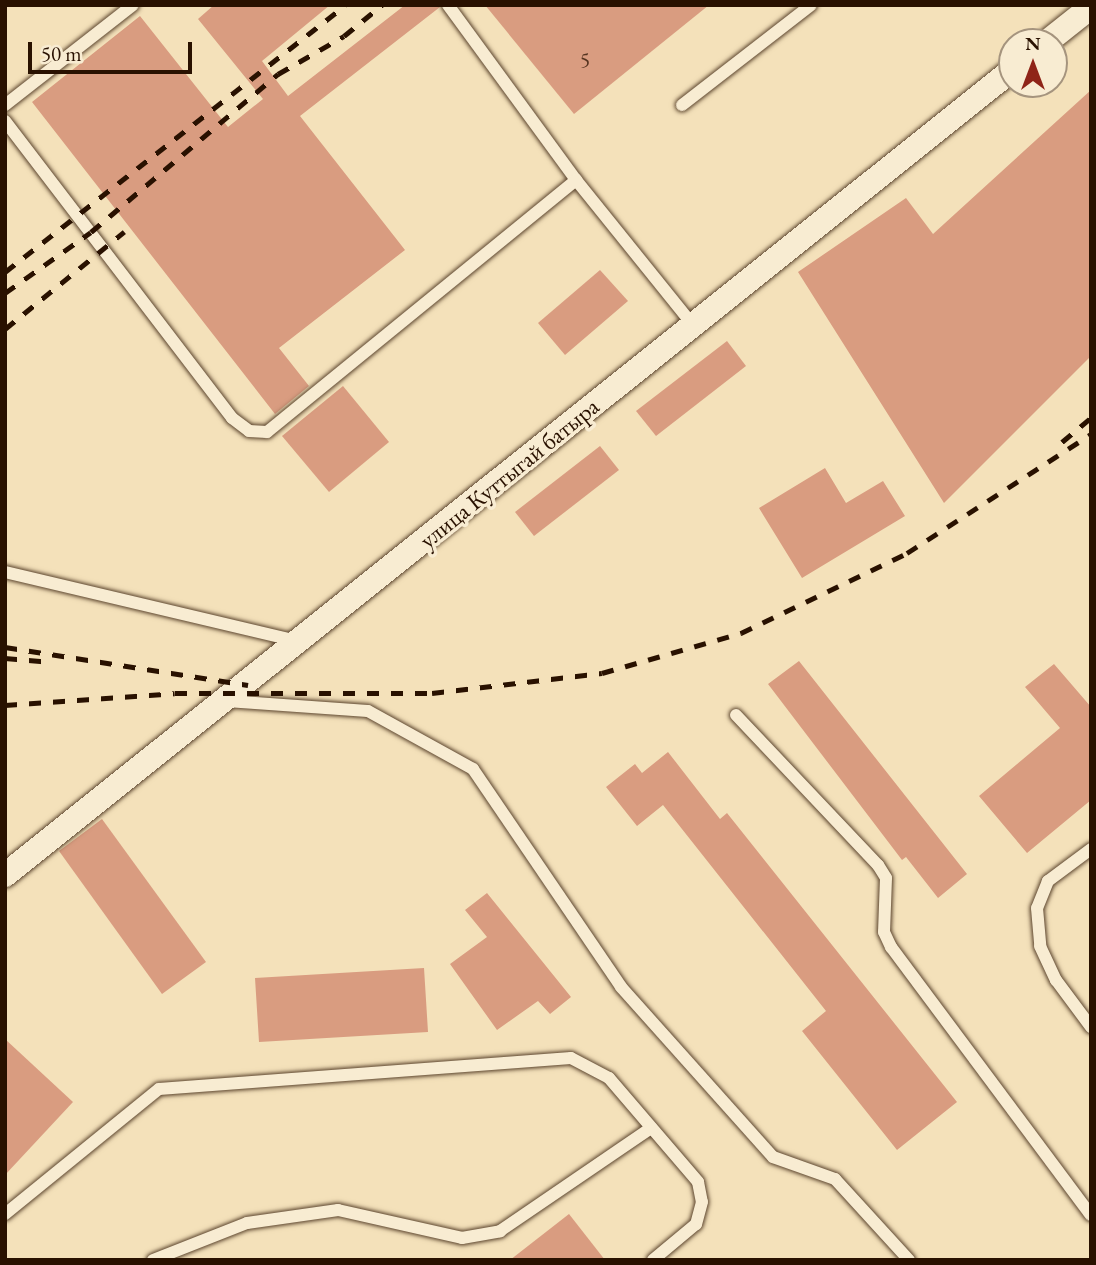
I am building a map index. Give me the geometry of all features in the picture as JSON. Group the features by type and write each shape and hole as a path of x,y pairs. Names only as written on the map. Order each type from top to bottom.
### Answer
{"street":[{"path":"1063,28 1086,8"},
{"name":"улица Куттыгай батыра","path":"5,875 302,642 692,324 998,81"}],"lane":[{"path":"5,105 132,5"},
{"path":"448,5 576,180 692,324"},
{"path":"682,105 811,5"},
{"path":"5,121 232,418 248,431 267,432 576,180"},
{"path":"5,572 302,642"},
{"path":"227,701 368,710 473,769 621,987 773,1157 835,1179 909,1260"},
{"path":"736,715 878,864 886,878 884,932 891,947 1091,1215"},
{"path":"1091,849 1048,881 1037,908 1040,946 1056,980 1091,1027"},
{"path":"5,1214 159,1089 571,1058 609,1078 698,1182 702,1202 696,1224 653,1260"},
{"path":"153,1260 247,1223 338,1210 461,1238 500,1231 652,1128"}],"building":[{"path":"214,5 330,5 262,61 288,96 405,5 440,7 300,116 405,250 279,348 309,386 275,414 32,102 140,16 228,127 263,99 198,19"},
{"path":"485,5 709,5 574,114"},
{"path":"1091,90 1091,356 944,503 798,272 906,198 933,234"},
{"path":"600,270 628,301 565,355 538,323"},
{"path":"727,341 746,366 656,436 636,411"},
{"path":"343,386 389,442 329,492 282,436"},
{"path":"600,446 619,470 534,536 515,512"},
{"path":"825,468 846,503 883,481 905,516 802,578 759,508"},
{"path":"799,661 967,874 938,898 906,857 902,860 768,684"},
{"path":"1054,664 1091,707 1091,800 1027,853 979,796 1060,728 1025,687"},
{"path":"668,752 720,819 727,813 957,1102 897,1150 802,1031 826,1011 663,805 637,826 606,787 635,764 642,773"},
{"path":"102,819 206,962 162,994 59,851"},
{"path":"487,893 571,997 550,1014 538,1001 497,1030 450,964 487,937 465,910"},
{"path":"424,968 428,1032 259,1042 255,978"},
{"path":"5,1039 73,1102 5,1175"},
{"path":"569,1214 605,1260 510,1260"}],"railway":[{"path":"5,272 345,5"},
{"path":"5,293 91,232 278,74 344,36 382,5"},
{"path":"5,329 124,232"},
{"path":"1062,442 1091,418"},
{"path":"5,705 175,693 432,693 602,673 741,633 907,553 1091,434"},
{"path":"5,647 248,685"},
{"path":"5,658 52,662"}]}
